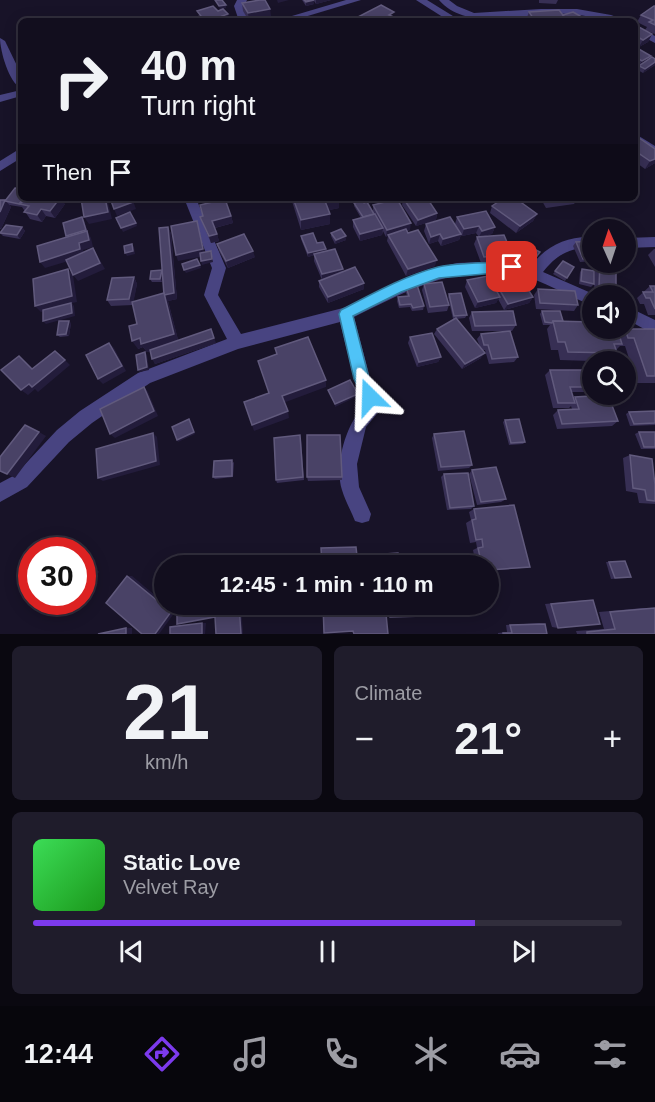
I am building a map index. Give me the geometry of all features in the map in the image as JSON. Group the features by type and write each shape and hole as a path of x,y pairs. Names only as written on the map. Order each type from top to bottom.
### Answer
{"street":[{"path":"242,0 239,6 242,18"},
{"path":"304,18 356,0"},
{"path":"421,0 451,18"},
{"path":"444,0 452,9 480,18 533,12 594,12 613,18"},
{"path":"567,13 568,0"},
{"path":"638,30 655,40"},
{"path":"0,41 18,79"},
{"path":"0,99 18,94"},
{"path":"638,140 655,152"},
{"path":"0,167 18,154"},
{"path":"193,201 219,268 211,296 237,342"},
{"path":"533,274 544,258 567,243 582,242"},
{"path":"636,243 655,242"},
{"path":"0,493 21,481 63,436 118,393 168,367 237,342 346,314 396,289 438,273 458,269 512,267 582,295"},
{"path":"346,314 362,379 373,409 358,423 348,464 350,488 362,514"},
{"path":"636,318 655,328"}],"building":[{"path":"215,0 222,0 226,5 219,6"},
{"path":"265,0 270,9 248,13 242,3"},
{"path":"381,5 394,12 389,15 396,18 359,18"},
{"path":"213,6 218,11 223,9 228,14 222,16 224,18 193,18 201,16 197,11"},
{"path":"654,6 655,25 649,22 653,20 641,15"},
{"path":"559,10 565,18 533,18 529,12"},
{"path":"573,12 582,17 565,18 563,15"},
{"path":"638,27 652,34 643,40 638,37"},
{"path":"638,49 651,56 642,61 638,58"},
{"path":"652,57 655,62 645,69 639,66"},
{"path":"638,138 655,149 655,159 650,161 638,153"},
{"path":"15,188 18,188 18,201 22,201 19,204 5,201"},
{"path":"0,200 5,200 0,212"},
{"path":"23,201 58,201 50,211 41,209 37,215 24,212 29,206 20,204"},
{"path":"81,201 106,201 108,212 84,217"},
{"path":"111,201 133,202 114,209"},
{"path":"226,201 231,216 212,221 217,234 209,236 200,217 203,216 200,205"},
{"path":"294,201 325,201 330,214 301,220"},
{"path":"398,201 411,223 387,230 373,205"},
{"path":"405,201 429,201 437,213 418,220"},
{"path":"500,201 519,201 537,214 520,226 492,206"},
{"path":"367,202 374,214 363,217 354,203"},
{"path":"486,211 495,227 482,231 479,226 464,229 457,217"},
{"path":"130,212 136,223 121,228 116,218"},
{"path":"375,214 383,228 360,234 353,220"},
{"path":"82,217 86,230 66,236 63,223"},
{"path":"450,217 461,234 443,239 440,234 431,237 426,224"},
{"path":"197,221 203,249 176,255 171,226"},
{"path":"6,225 22,227 17,235 0,233"},
{"path":"168,227 174,293 164,295 159,228"},
{"path":"341,229 346,236 336,240 331,233"},
{"path":"406,229 408,233 418,230 437,260 408,269 388,235"},
{"path":"87,231 89,240 79,243 80,249 40,262 37,246"},
{"path":"313,233 317,243 323,242 326,249 308,253 301,236"},
{"path":"244,234 253,251 226,261 217,244"},
{"path":"504,235 512,254 484,257 477,237"},
{"path":"576,242 582,242 582,257"},
{"path":"132,244 133,251 125,253 124,246"},
{"path":"530,247 540,252 533,261 523,256"},
{"path":"93,248 100,263 73,275 66,260"},
{"path":"335,249 343,269 322,274 314,254"},
{"path":"211,251 212,259 201,261 200,253"},
{"path":"197,259 200,265 184,270 182,264"},
{"path":"563,261 574,267 567,278 555,271"},
{"path":"513,266 533,297 508,304 489,272"},
{"path":"355,267 364,283 328,297 319,281"},
{"path":"68,269 72,296 35,306 33,279"},
{"path":"582,269 582,273 594,273 594,284 581,281"},
{"path":"162,270 160,279 150,279 151,271"},
{"path":"600,273 616,273 616,285 599,285"},
{"path":"488,276 500,297 478,302 467,280"},
{"path":"134,277 129,299 107,300 112,278"},
{"path":"442,282 449,305 430,307 424,284"},
{"path":"417,285 424,306 413,308 411,304 400,305 398,297 409,296 406,287"},
{"path":"650,286 655,286 655,309 650,298 646,298 643,292 653,292"},
{"path":"538,289 575,291 578,305 540,303"},
{"path":"164,293 174,334 141,344 140,338 132,341 129,326 137,324 132,302"},
{"path":"461,293 467,315 454,316 449,294"},
{"path":"71,303 72,313 43,321 43,310"},
{"path":"513,311 516,325 475,326 472,312"},
{"path":"542,311 560,311 563,321 545,322"},
{"path":"456,318 485,353 465,364 437,329"},
{"path":"59,321 69,321 66,334 57,335"},
{"path":"553,321 582,322 582,339 620,339 622,344 614,344 616,351 568,352 565,342 558,342"},
{"path":"211,329 214,338 152,359 150,350"},
{"path":"636,329 655,329 655,376 647,376 634,339"},
{"path":"510,331 518,357 492,359 488,345 484,345 481,334"},
{"path":"432,333 441,357 419,362 410,337"},
{"path":"308,337 326,380 282,396 288,411 252,425 244,402 269,393 258,361 277,354 275,348"},
{"path":"109,343 122,366 98,379 86,355"},
{"path":"55,351 65,360 32,387 29,384 21,390 1,370 19,356 32,369"},
{"path":"145,352 147,367 138,370 136,355"},
{"path":"550,370 582,370 582,387 570,387 575,403 558,403"},
{"path":"350,380 358,394 335,404 328,390"},
{"path":"144,387 154,411 110,434 100,409"},
{"path":"575,397 582,397 582,405 612,405 618,421 562,424 558,410 579,409"},
{"path":"655,411 655,423 634,424 629,412"},
{"path":"189,419 194,432 177,440 172,427"},
{"path":"519,419 525,442 511,443 505,420"},
{"path":"25,425 39,432 7,474 0,471 0,457"},
{"path":"464,431 472,465 441,467 434,434"},
{"path":"639,432 655,432 655,447 644,447"},
{"path":"153,433 156,461 98,478 96,449"},
{"path":"300,435 303,477 276,480 274,438"},
{"path":"307,435 340,435 342,477 307,477"},
{"path":"630,455 652,459 655,501 647,500 645,490 633,488"},
{"path":"232,460 232,476 213,477 214,461"},
{"path":"496,467 506,499 481,502 472,470"},
{"path":"468,473 474,506 450,508 444,474"},
{"path":"514,505 530,567 499,569 499,555 480,555 478,548 483,547 482,539 476,540 472,520 476,519 474,509"},
{"path":"356,547 357,555 321,555 321,548"},
{"path":"625,561 631,577 615,578 609,562"},
{"path":"127,576 154,598 154,615 169,615 155,634 142,634 106,603"},
{"path":"593,600 600,624 558,628 551,604"},
{"path":"655,608 655,634 587,634 587,632 615,629 610,612"},
{"path":"177,615 240,615 241,634 216,634 215,617 177,624"},
{"path":"323,615 386,615 388,634 354,634 353,631 324,633"},
{"path":"390,615 424,616 390,617"},
{"path":"202,623 202,634 170,634 170,627"},
{"path":"545,624 547,634 503,634 512,633 510,625"},
{"path":"126,628 126,634 98,634"}],"route":[{"path":"370,397 362,379 346,314 396,289 438,273 458,269 512,267"}]}
